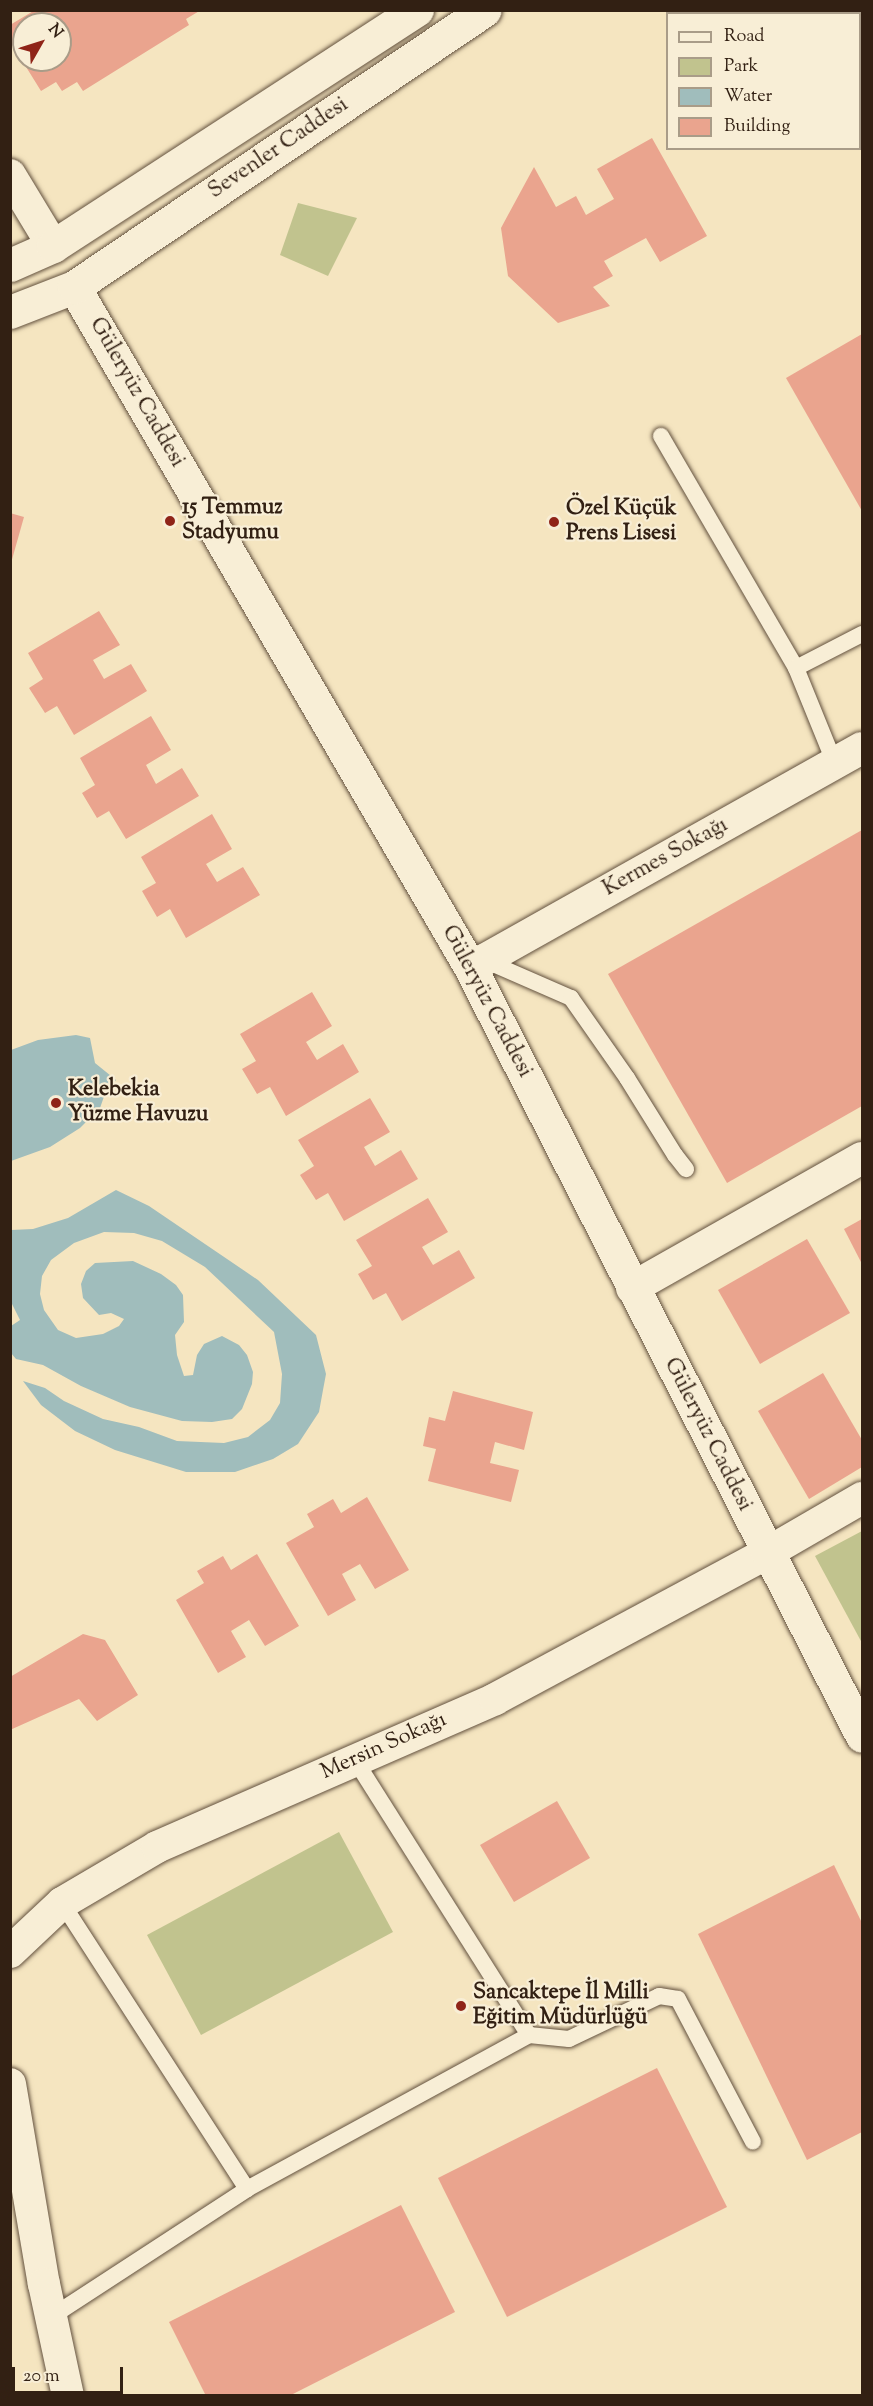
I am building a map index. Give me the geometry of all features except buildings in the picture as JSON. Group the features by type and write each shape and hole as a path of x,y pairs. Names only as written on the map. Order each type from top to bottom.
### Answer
{"street":[{"name":"Sevenler Caddesi","path":"10,265 53,246 417,10"},
{"name":"Sevenler Caddesi","path":"10,312 74,287 484,10"},
{"path":"10,175 53,246 74,287"},
{"name":"Güleryüz Caddesi","path":"74,287 477,962 632,1288 862,1736"},
{"name":"Kermes Sokağı","path":"477,962 862,748"},
{"path":"632,1288 862,1158"},
{"name":"Mersin Sokağı","path":"10,1952 62,1903 157,1847 495,1699 767,1553 862,1498"},
{"path":"10,2084 51,2317 68,2396"}],"lane":[{"path":"661,436 796,668 835,764"},
{"path":"796,668 862,634"},
{"path":"477,962 571,998 627,1077 686,1169"},
{"path":"355,1760 528,2035"},
{"path":"62,1903 248,2189"},
{"path":"51,2317 248,2189 528,2035 569,2039 659,1996 678,1999 753,2142"}],"green space":[{"path":"298,203 357,218 328,276 280,255"},
{"path":"862,1531 862,1643 815,1556"},
{"path":"339,1832 393,1932 201,2035 147,1935"}],"water":[{"name":"Kelebekia Yüzme Havuzu","path":"76,1035 90,1038 95,1063 116,1080 110,1088 107,1088 100,1108 80,1128 50,1147 11,1161 11,1050 38,1040"},
{"path":"116,1190 149,1206 258,1280 316,1335 326,1374 319,1412 298,1444 273,1459 235,1472 186,1472 115,1450 75,1431 41,1405 23,1381 45,1388 64,1401 103,1419 139,1427 177,1441 224,1443 248,1437 270,1420 280,1403 282,1374 274,1332 205,1267 162,1241 134,1233 104,1232 74,1243 51,1260 42,1276 40,1294 44,1310 58,1330 76,1338 103,1334 119,1326 124,1319 111,1313 99,1315 83,1298 81,1284 86,1271 95,1263 133,1261 161,1274 176,1285 183,1295 184,1322 175,1335 177,1355 184,1376 193,1375 197,1355 204,1344 222,1336 239,1345 247,1355 253,1372 252,1384 242,1409 232,1419 212,1422 182,1421 130,1407 81,1386 43,1365 16,1359 11,1353 11,1326 20,1320 11,1302 11,1230 33,1229 68,1218"}],"place":[{"name":"15 Temmuz Stadyumu","path":"170,521"},
{"name":"Özel Küçük Prens Lisesi","path":"554,522"},
{"name":"Kelebekia Yüzme Havuzu","path":"56,1103"},
{"name":"Sancaktepe İl Milli Eğitim Müdürlüğü","path":"461,2006"}]}
